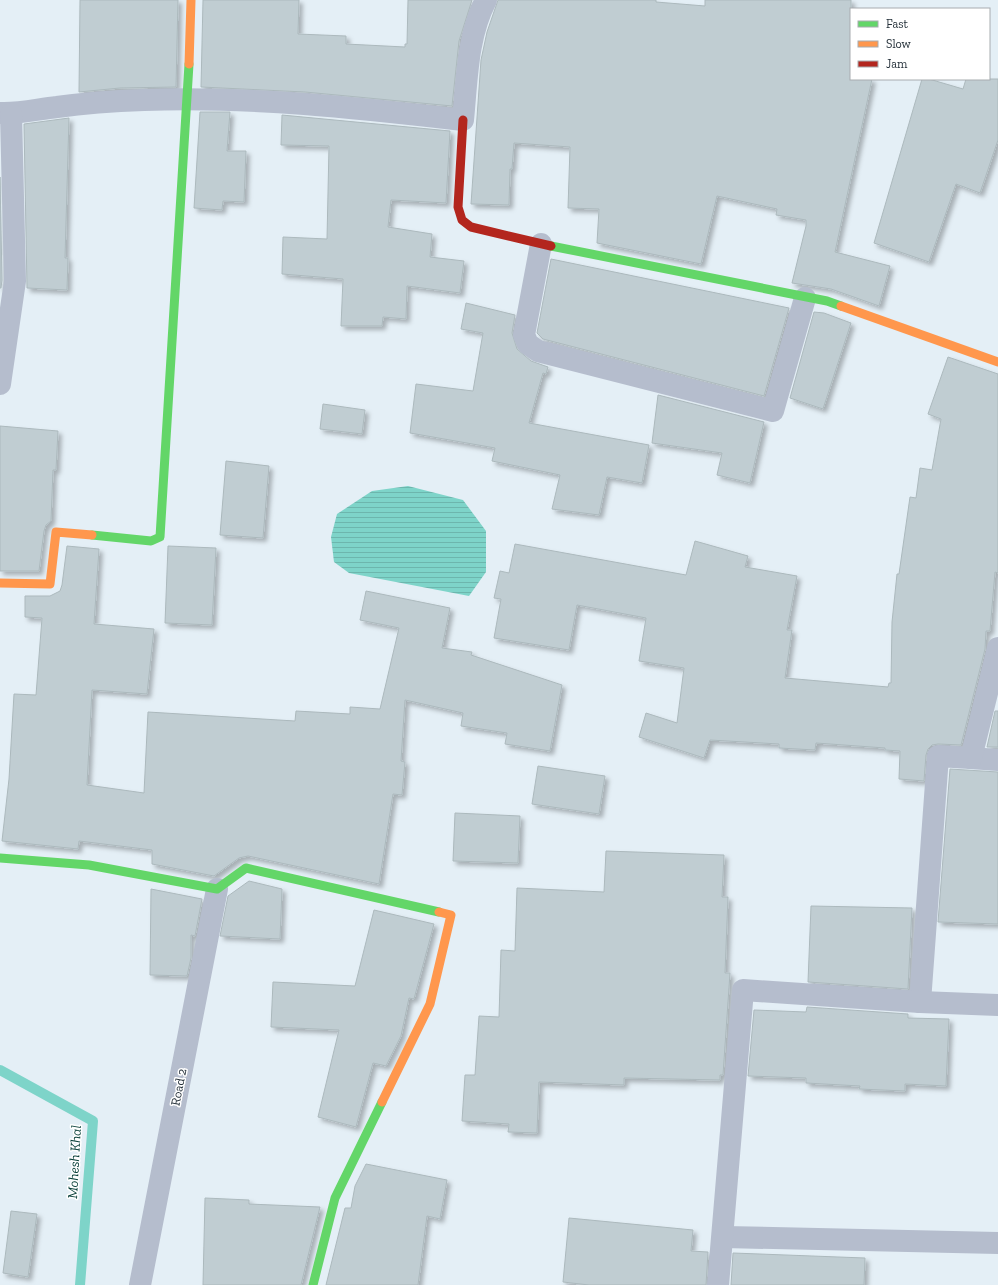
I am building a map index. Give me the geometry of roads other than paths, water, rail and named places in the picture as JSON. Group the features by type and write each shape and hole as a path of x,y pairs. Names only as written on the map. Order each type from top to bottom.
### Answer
{"street":[{"path":"0,583 50,584 56,532 151,541 160,537 188,101 191,0"},
{"path":"486,0 481,8 471,45 458,207 462,220 471,227 541,244 805,298 827,301 998,362"},
{"path":"0,384 15,281 6,113 145,100 188,101 207,99 242,102 299,103 464,120"},
{"path":"541,244 524,335 528,344 538,351 773,411 805,298"},
{"path":"971,758 998,648"},
{"path":"920,1002 938,756 998,760"},
{"path":"0,858 89,865 217,889 246,868 451,915 430,1004 335,1198 313,1285"},
{"name":"Road 2","path":"140,1285 217,889"},
{"path":"718,1285 724,1237 743,990 920,1002 998,1005"},
{"path":"724,1237 998,1243"}],"waterway":[{"name":"Mohesh Khal","path":"0,1070 93,1121 80,1285"}]}
